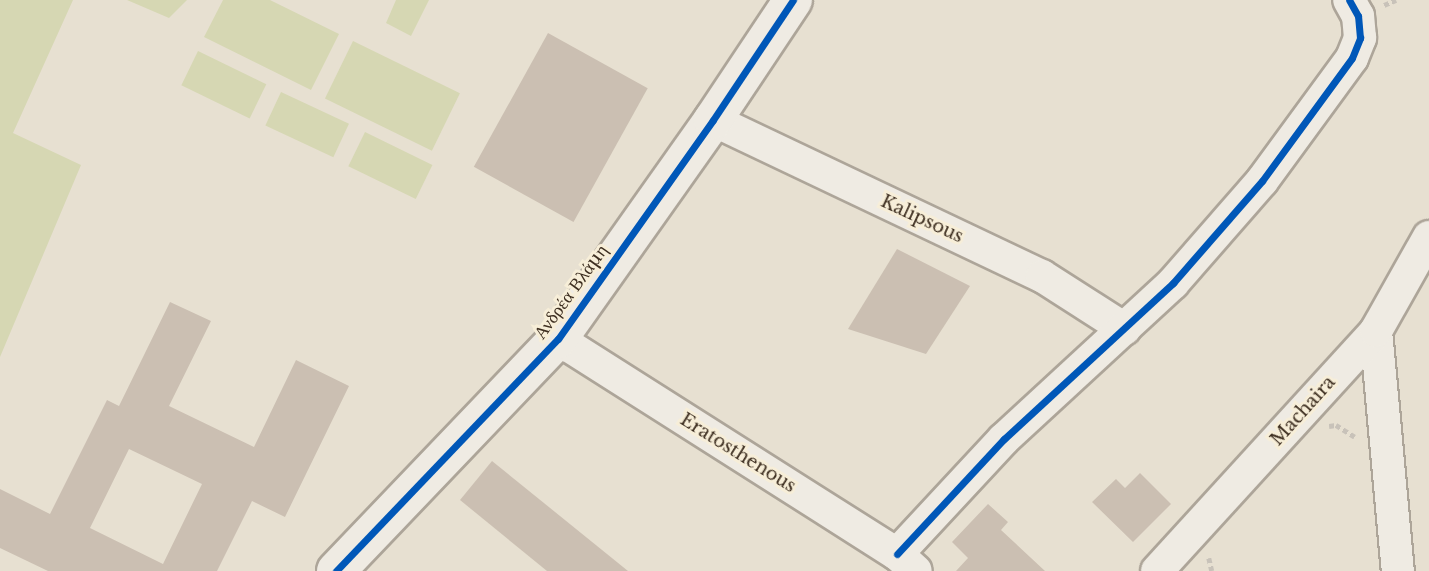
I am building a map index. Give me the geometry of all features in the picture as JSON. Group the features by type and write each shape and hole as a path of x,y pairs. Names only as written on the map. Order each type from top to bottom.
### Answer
{"street":[{"name":"Ανδρέα Βλάμη","path":"336,571 558,339 713,120 793,0"},
{"path":"907,563 1004,439 1173,283 1262,181 1352,58 1360,38 1353,8"},
{"name":"Kalipsous","path":"713,120 1042,276 1125,329"},
{"name":"Machaira","path":"1163,569 1376,331 1429,237"},
{"path":"1376,331 1398,571"},
{"name":"Eratosthenous","path":"558,339 907,563"}],"path":[{"path":"1320,429 1336,425 1359,441"},
{"path":"1209,551 1212,571"}],"green space":[{"path":"0,0 73,0 13,133 81,165 0,357"},
{"path":"127,0 187,0 169,18"},
{"path":"223,0 270,0 339,34 311,90 204,37"},
{"path":"396,0 429,0 411,36 386,23"},
{"path":"353,41 460,93 432,151 325,99"},
{"path":"198,51 266,84 250,118 181,85"},
{"path":"281,92 349,124 333,157 265,126"},
{"path":"365,132 432,165 416,199 348,166"}],"building":[{"path":"548,33 648,88 574,222 474,167"},
{"path":"897,249 970,286 926,354 848,329"},
{"path":"170,302 211,321 169,406 254,447 296,360 349,386 285,517 252,501 217,571 48,571 0,548 0,489 50,514 107,400 119,406","holes":["129,449 202,484 163,564 90,528"]},
{"path":"492,461 628,571 547,571 460,500"},
{"path":"1140,473 1171,504 1133,542 1092,502 1116,479 1125,488"},
{"path":"988,504 1008,522 1001,530 1045,571 956,571 968,558 952,542"}],"cycle path":[{"path":"336,571 558,339 713,120 793,0"},
{"path":"897,554 1004,439 1173,283 1262,181 1352,58 1360,38 1358,16 1349,0"}]}
